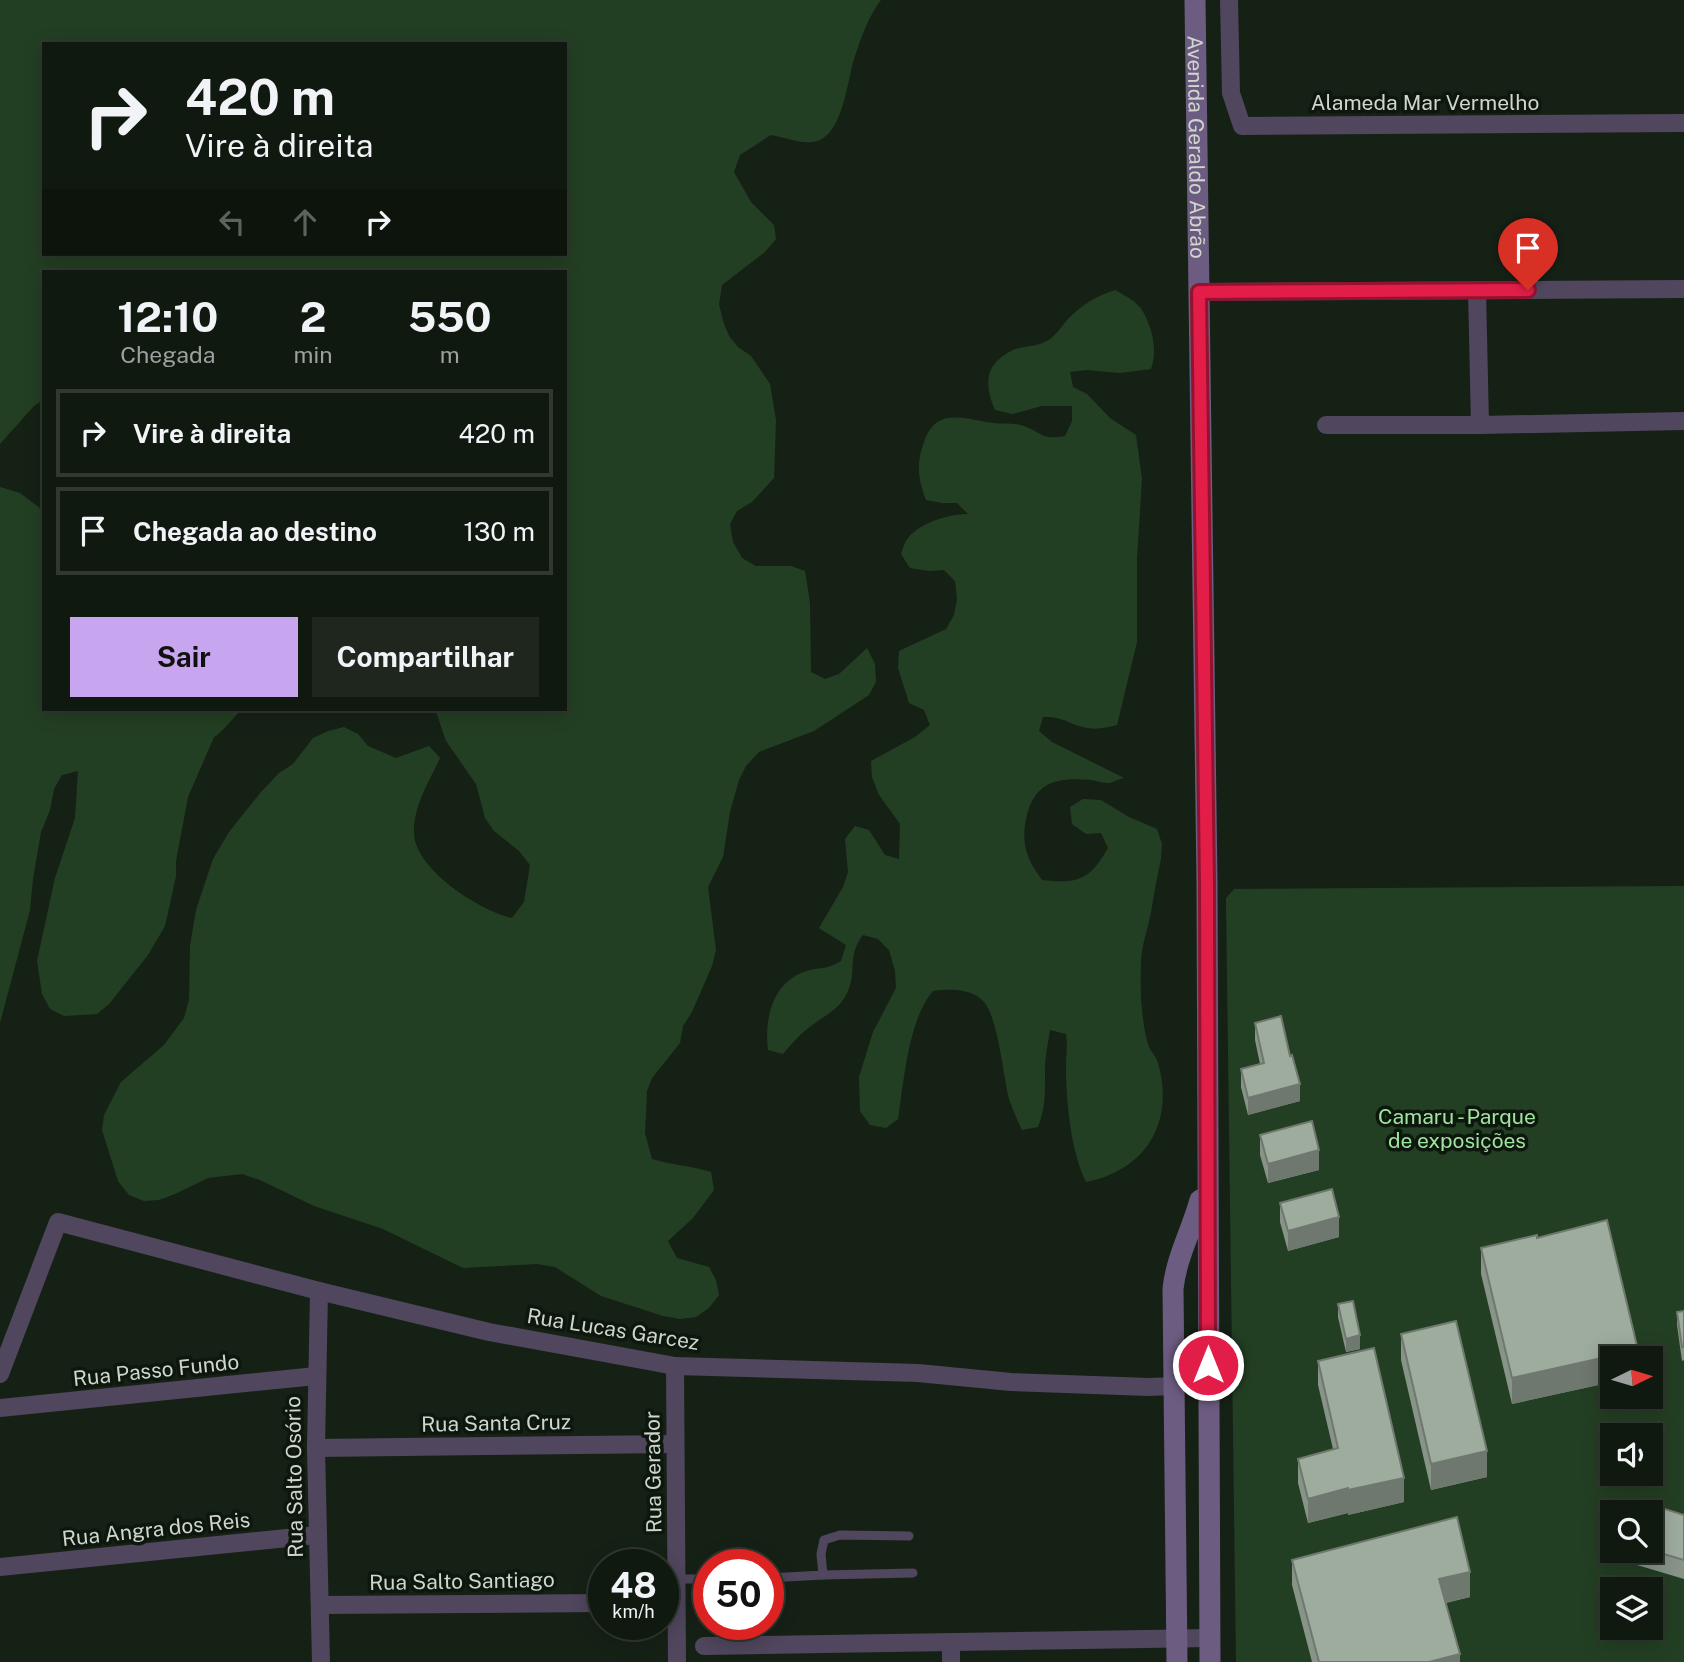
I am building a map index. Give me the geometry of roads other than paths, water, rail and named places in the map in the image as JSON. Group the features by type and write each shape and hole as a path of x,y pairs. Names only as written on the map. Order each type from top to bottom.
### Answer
{"main road":[{"name":"Avenida Geraldo Abrão","path":"1195,0 1207,882 1210,1662"},
{"name":"Avenida Geraldo Abrão","path":"1177,1662 1174,1279 1176,1266 1194,1224 1207,1174"}],"street":[{"name":"Alameda Mar Vermelho","path":"1229,0 1231,93 1242,126 1684,123"},
{"path":"1199,292 1684,289"},
{"path":"1477,290 1480,425"},
{"path":"1326,425 1684,421"},
{"name":"Rua Lucas Garcez","path":"0,1374 58,1222 319,1291 489,1332 674,1366 918,1373 1011,1382 1174,1386"},
{"name":"Rua Salto Osório","path":"319,1291 316,1448 321,1662"},
{"name":"Rua Gerador","path":"674,1366 676,1549"},
{"name":"Rua Passo Fundo","path":"0,1408 316,1376"},
{"name":"Rua Santa Cruz","path":"316,1448 675,1444"},
{"name":"Rua Angra dos Reis","path":"0,1567 317,1535"},
{"name":"Rua Salto Santiago","path":"320,1605 588,1602"},
{"path":"704,1646 1210,1639"},
{"name":"Rua Gerador","path":"674,1640 677,1662"},
{"path":"951,1643 951,1662"}],"lane":[{"path":"823,1575 821,1554 824,1539 840,1535 909,1536"},
{"path":"784,1577 913,1573"}],"park label":[{"name":"Camaru - Parque de exposições","path":"1457,1128"}]}
